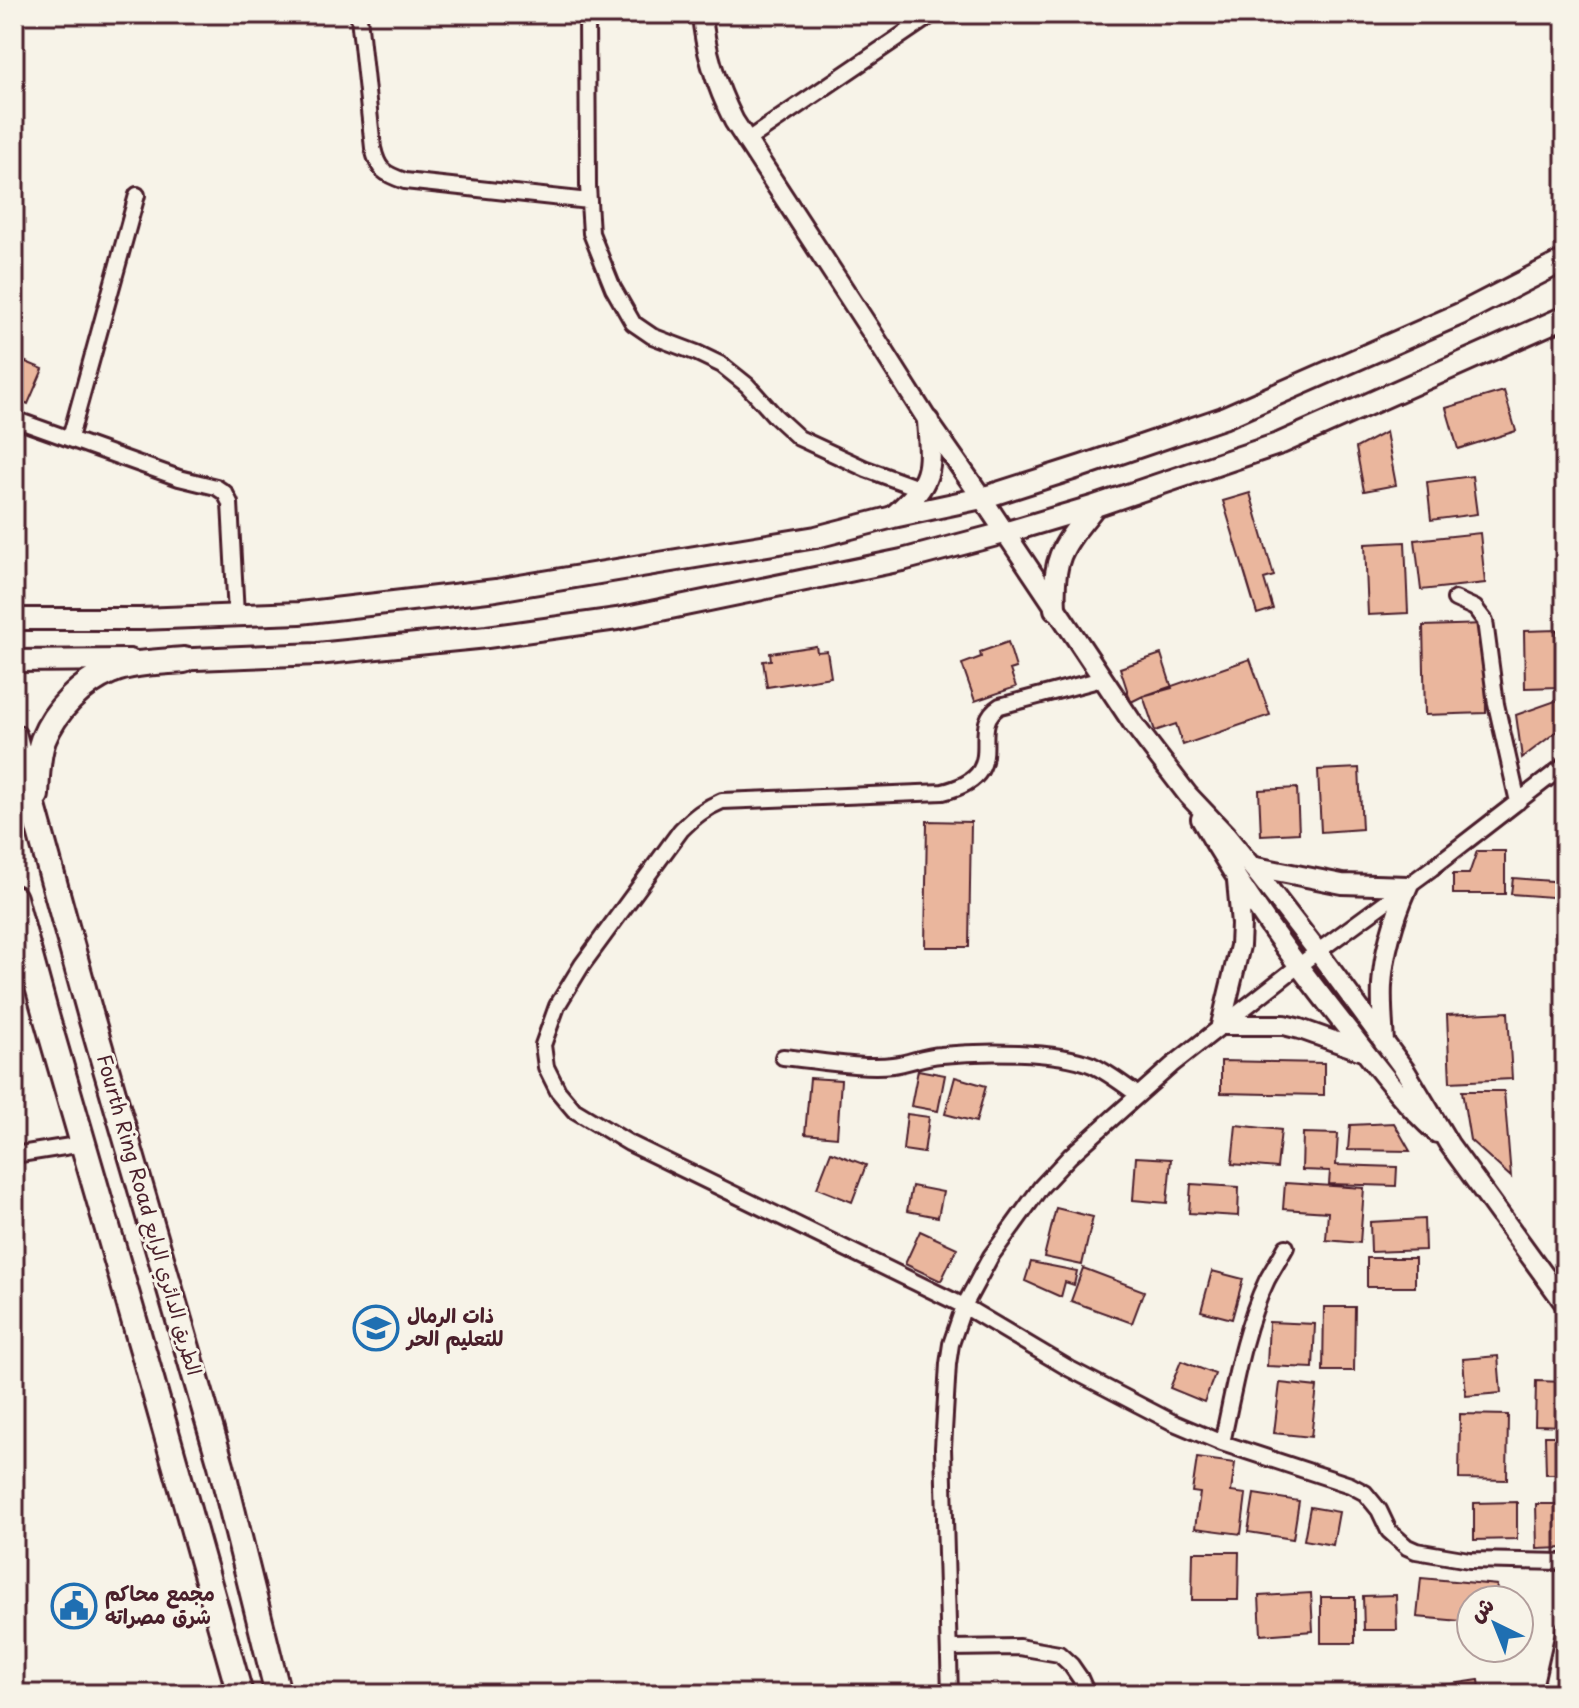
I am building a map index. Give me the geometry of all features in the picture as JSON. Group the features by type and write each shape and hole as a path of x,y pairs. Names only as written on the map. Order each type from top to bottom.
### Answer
{"main road":[{"path":"14,619 300,613 496,590 816,537 982,498 1223,418 1460,314 1565,260"},
{"path":"14,661 184,660 317,654 487,637 617,619 902,560 1095,506 1281,443 1565,317"},
{"path":"893,517 915,497 926,477 931,458 928,421"},
{"path":"1055,609 1057,559 1095,506"},
{"path":"36,817 37,773 43,740 58,712 83,688 112,670 184,660"},
{"name":"Fourth Ring Road الطريق الدائري الرابع","path":"14,737 91,1017 221,1465 278,1694"},
{"path":"14,898 240,1694"}],"street":[{"path":"587,14 591,233 613,288 633,323 652,336 722,365 747,385 799,438 866,469 921,489"},
{"path":"702,14 710,60 720,91 746,141 928,421 1132,722 1188,795 1225,834 1298,966 1411,1110 1449,1144"},
{"path":"746,141 933,14"},
{"path":"359,17 373,148 377,163 387,175 405,181 589,201"},
{"path":"70,438 137,195"},
{"path":"14,419 179,478 216,487 225,493 230,503 236,615"},
{"path":"1455,599 1475,608 1485,621 1496,704 1518,802"},
{"path":"1102,679 993,710 987,719 986,757 972,781 960,788 943,792 722,801 696,815 681,830 582,965 557,1006 543,1045 546,1067 558,1091 574,1110 629,1143 964,1306 1070,1369 1172,1422 1222,1443 1335,1479 1365,1493 1379,1510 1389,1531 1407,1547 1469,1560 1565,1562"},
{"path":"950,1694 943,1448 951,1344 964,1306 991,1256 1041,1187 1070,1156 1172,1065 1565,765"},
{"path":"1244,872 1342,884 1408,886"},
{"path":"1244,872 1318,952 1404,1069 1449,1144 1565,1304"},
{"path":"1221,1025 1240,946 1240,900 1244,872"},
{"path":"1384,1043 1381,987 1384,962 1394,918 1408,886"},
{"path":"1221,1025 1284,1025 1366,1053"},
{"path":"783,1057 870,1066 955,1054 1053,1056 1093,1066 1138,1095"},
{"path":"14,1155 83,1144"},
{"path":"1222,1443 1244,1346 1260,1297 1286,1247"},
{"path":"1550,1694 1565,1628"},
{"path":"950,1648 1019,1647 1059,1654 1071,1665 1087,1694"}],"building":[{"path":"14,357 43,369 28,404 14,398"},
{"path":"1504,391 1516,431 1458,449 1446,408"},
{"path":"1386,432 1396,485 1364,491 1356,448"},
{"path":"1472,476 1477,514 1431,520 1427,482"},
{"path":"1250,493 1274,576 1264,579 1273,609 1257,614 1223,501"},
{"path":"1480,533 1485,583 1421,590 1415,540"},
{"path":"1405,542 1408,613 1368,615 1365,544"},
{"path":"1485,624 1486,713 1425,715 1423,626"},
{"path":"1557,630 1559,687 1525,688 1524,631"},
{"path":"1008,642 1016,668 1010,670 1016,687 975,701 962,664 981,657 980,652"},
{"path":"816,646 817,652 827,651 831,677 767,687 763,661 771,660 770,653"},
{"path":"1161,654 1172,688 1131,702 1120,668"},
{"path":"1250,659 1270,715 1183,745 1176,724 1155,731 1143,696"},
{"path":"1561,699 1564,726 1522,758 1516,715"},
{"path":"1359,768 1362,829 1321,832 1318,770"},
{"path":"1297,788 1299,833 1261,835 1259,790"},
{"path":"927,821 971,822 969,947 925,947"},
{"path":"1477,851 1505,851 1505,894 1453,894 1453,874 1469,874"},
{"path":"1513,878 1565,882 1565,898 1511,894"},
{"path":"1508,1012 1512,1079 1450,1082 1447,1015"},
{"path":"1221,1061 1324,1063 1324,1095 1221,1093"},
{"path":"918,1070 945,1075 938,1111 911,1106"},
{"path":"955,1077 986,1086 976,1122 945,1114"},
{"path":"810,1078 841,1080 837,1137 805,1134"},
{"path":"1462,1091 1504,1091 1511,1177 1470,1140"},
{"path":"907,1114 929,1117 924,1153 903,1150"},
{"path":"1394,1123 1410,1151 1348,1150 1350,1125"},
{"path":"1236,1125 1281,1130 1277,1168 1232,1164"},
{"path":"1303,1133 1338,1134 1336,1165 1397,1167 1396,1186 1329,1184 1330,1171 1302,1170"},
{"path":"831,1152 866,1165 852,1202 817,1188"},
{"path":"1136,1157 1171,1159 1167,1203 1133,1200"},
{"path":"1285,1183 1364,1188 1360,1243 1326,1240 1328,1212 1283,1209"},
{"path":"1191,1184 1239,1187 1238,1216 1189,1213"},
{"path":"912,1186 943,1192 938,1217 907,1211"},
{"path":"1056,1208 1093,1217 1082,1265 1044,1257"},
{"path":"1424,1219 1425,1250 1371,1252 1370,1222"},
{"path":"920,1231 957,1248 941,1281 905,1264"},
{"path":"1367,1258 1415,1258 1415,1287 1367,1287"},
{"path":"1031,1262 1077,1271 1074,1285 1065,1282 1061,1297 1025,1281"},
{"path":"1083,1268 1144,1291 1132,1323 1071,1301"},
{"path":"1212,1271 1243,1279 1232,1319 1201,1311"},
{"path":"1324,1307 1355,1307 1354,1371 1323,1371"},
{"path":"1269,1322 1315,1324 1313,1368 1267,1366"},
{"path":"1498,1356 1501,1393 1466,1396 1463,1359"},
{"path":"1181,1361 1215,1374 1204,1402 1170,1388"},
{"path":"1536,1381 1565,1382 1565,1426 1535,1425"},
{"path":"1280,1383 1317,1387 1311,1437 1274,1433"},
{"path":"1460,1414 1508,1415 1507,1480 1459,1479"},
{"path":"1545,1436 1565,1436 1565,1474 1546,1474"},
{"path":"1197,1458 1235,1463 1231,1492 1246,1494 1241,1534 1195,1528 1200,1493 1192,1492"},
{"path":"1254,1494 1299,1501 1293,1539 1248,1532"},
{"path":"1517,1502 1517,1539 1474,1540 1474,1503"},
{"path":"1536,1504 1565,1504 1565,1548 1537,1549"},
{"path":"1310,1507 1339,1512 1333,1545 1304,1540"},
{"path":"1193,1552 1239,1552 1238,1600 1192,1600"},
{"path":"1421,1578 1486,1584 1455,1584 1455,1621 1417,1617"},
{"path":"1311,1593 1313,1631 1261,1635 1259,1596"},
{"path":"1396,1595 1397,1630 1364,1630 1363,1596"},
{"path":"1321,1597 1355,1597 1355,1643 1321,1643"},
{"path":"1479,1680 1481,1694 1412,1694 1412,1690"}],"place":[{"name":"ذات الرمال للتعليم الحر","path":"376,1328"},
{"name":"مجمع محاكم شرق مصراته","path":"74,1606"}]}
